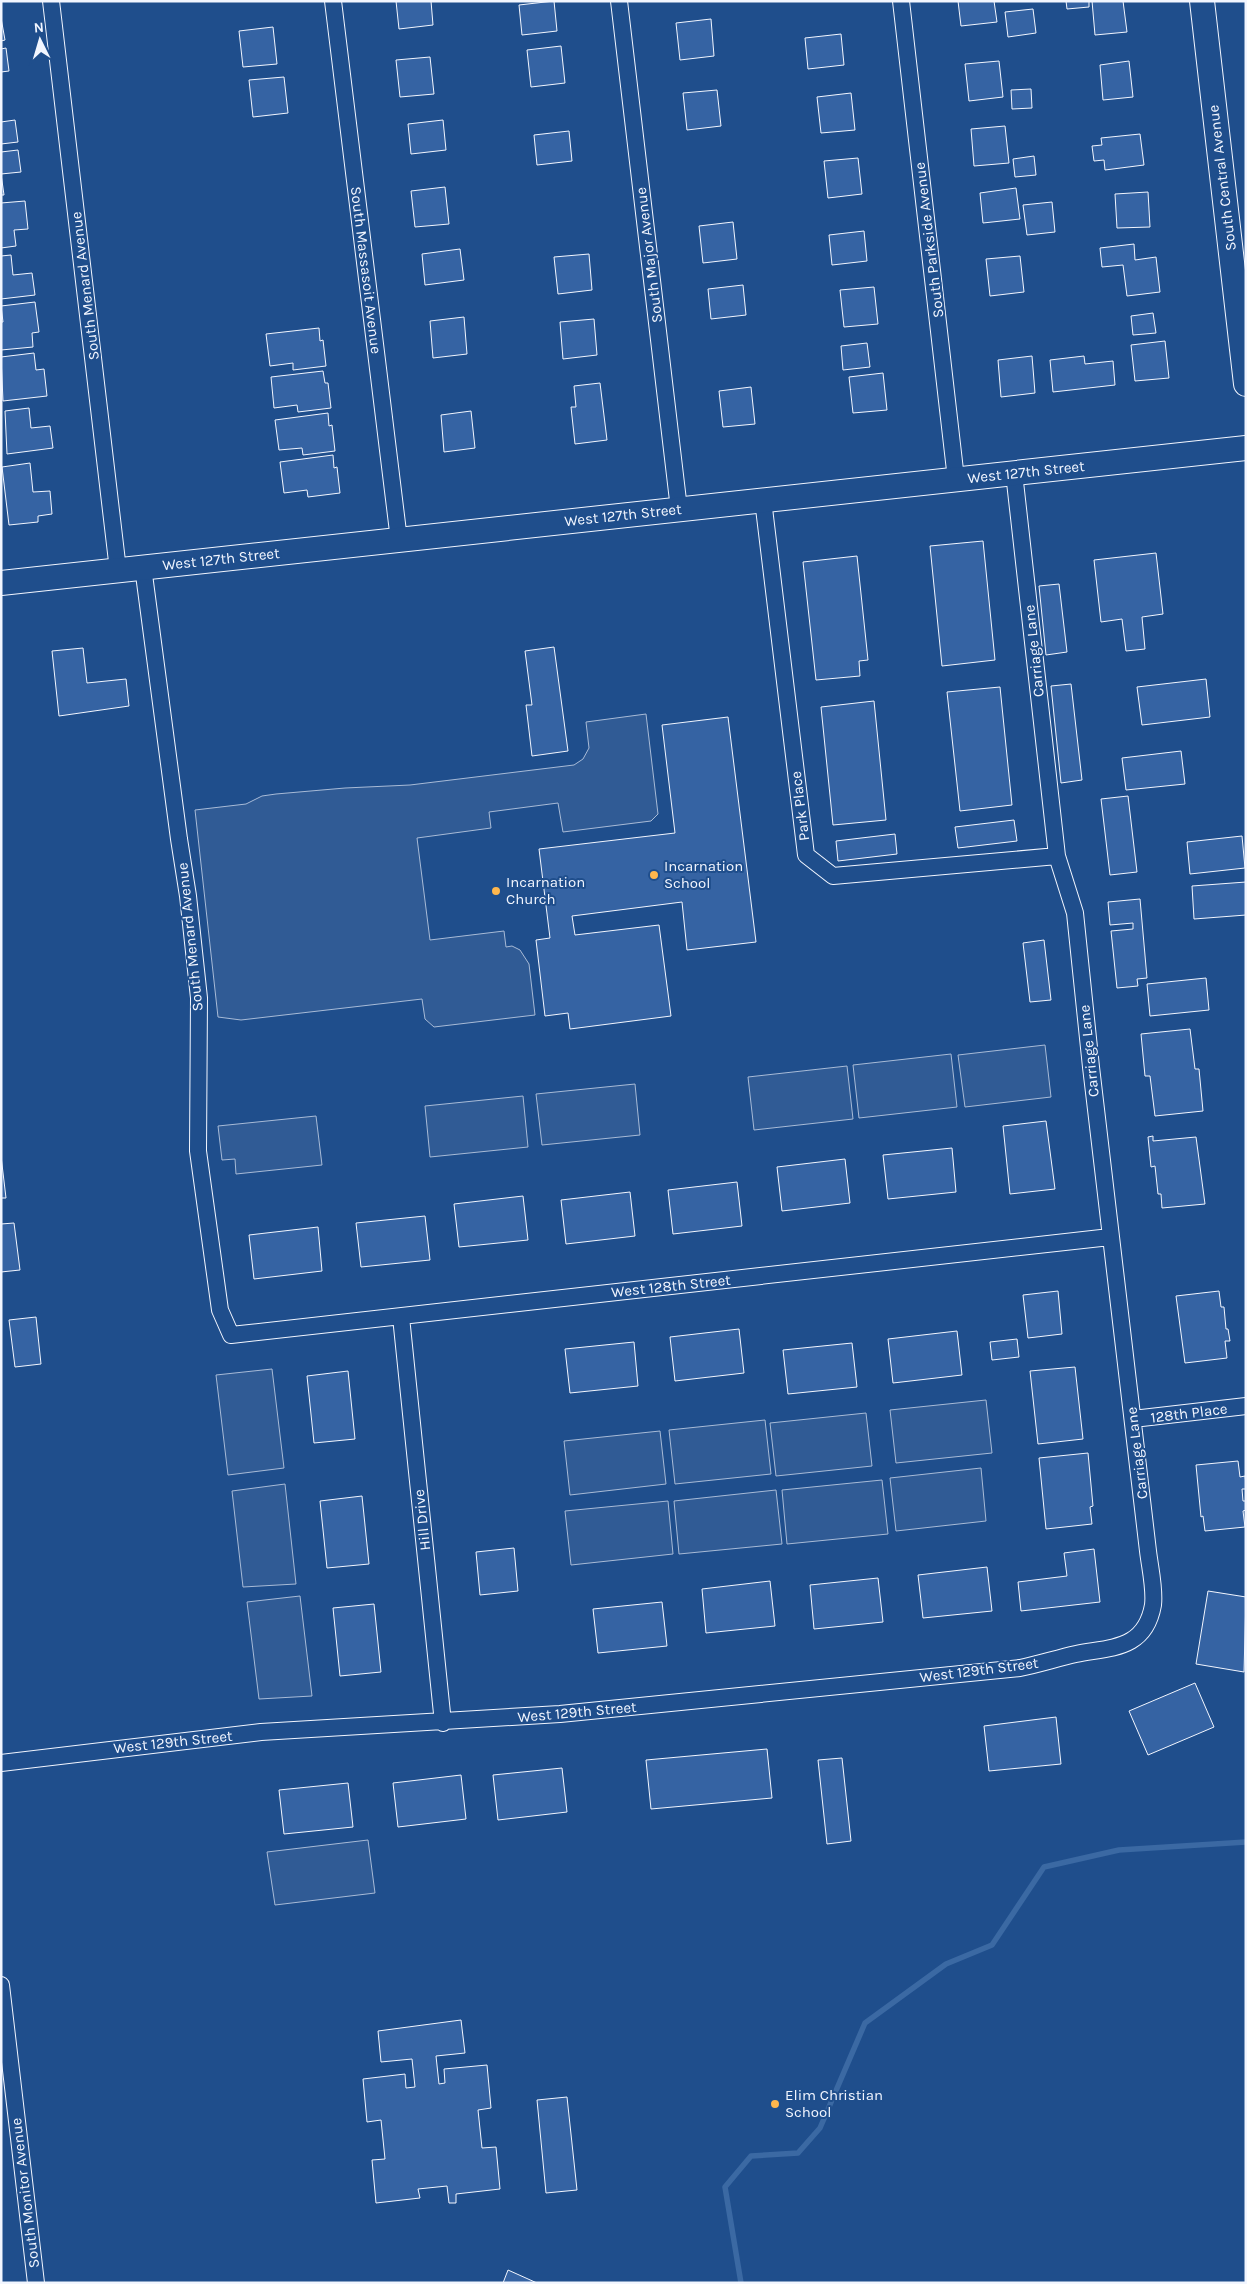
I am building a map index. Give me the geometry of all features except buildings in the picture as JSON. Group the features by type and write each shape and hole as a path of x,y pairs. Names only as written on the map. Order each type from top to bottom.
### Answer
{"main road":[{"name":"South Central Avenue","path":"1202,1 1246,384"},
{"name":"West 127th Street","path":"1,583 1246,448"}],"street":[{"name":"South Menard Avenue","path":"51,1 118,570"},
{"name":"South Massasoit Avenue","path":"333,1 399,540"},
{"name":"South Major Avenue","path":"619,1 679,509"},
{"name":"South Parkside Avenue","path":"901,1 956,479"},
{"name":"Carriage Lane","path":"1014,473 1057,856 1075,913 1110,1237 1133,1420 1153,1603 1150,1616 1143,1628"},
{"name":"Park Place","path":"763,500 806,855 833,876 1057,856"},
{"name":"South Menard Avenue","path":"143,567 188,896 199,998 198,1151 220,1310 232,1335"},
{"name":"West 128th Street","path":"232,1335 1110,1237"},
{"name":"Hill Drive","path":"402,1317 443,1722"},
{"name":"128th Place","path":"1133,1420 1246,1406"},
{"name":"West 129th Street","path":"1,1763 261,1732 560,1714 1020,1668 1077,1654 1111,1650 1130,1642 1143,1628"},
{"name":"South Monitor Avenue","path":"1,1985 36,2283"}],"shaded area":[{"path":"646,714 658,814 651,821 563,832 558,803 489,812 491,828 417,838 430,940 504,931 506,947 512,946 520,950 529,964 535,1015 434,1027 425,1019 422,999 241,1020 218,1017 195,810 246,804 262,796 276,794 410,785 574,765 583,759 589,748 586,722"},
{"path":"1045,1045 1051,1097 965,1107 958,1055"},
{"path":"951,1054 957,1107 859,1118 853,1065"},
{"path":"847,1066 853,1119 754,1130 748,1077"},
{"path":"635,1084 640,1135 542,1145 536,1094"},
{"path":"523,1096 528,1147 430,1157 425,1106"},
{"path":"316,1116 322,1165 236,1174 235,1159 222,1160 218,1126"},
{"path":"272,1369 284,1468 228,1475 216,1375"},
{"path":"986,1400 992,1453 896,1463 890,1410"},
{"path":"866,1413 872,1466 776,1476 770,1423"},
{"path":"765,1420 771,1474 675,1484 669,1430"},
{"path":"660,1431 666,1484 570,1495 564,1441"},
{"path":"981,1468 986,1521 896,1531 890,1478"},
{"path":"882,1480 888,1534 787,1544 782,1490"},
{"path":"285,1484 296,1584 243,1587 232,1491"},
{"path":"776,1490 782,1544 679,1554 674,1501"},
{"path":"668,1501 673,1554 571,1565 565,1511"},
{"path":"300,1596 312,1696 259,1699 247,1602"},
{"path":"368,1840 375,1893 275,1905 267,1852"}],"waterway":[{"path":"741,2283 725,2187 751,2156 798,2153 820,2128 865,2023 946,1964 992,1945 1044,1867 1119,1850 1246,1842"}],"place":[{"name":"Incarnation School","path":"654,875"},
{"name":"Incarnation Church","path":"496,891"},
{"name":"Elim Christian School","path":"775,2104"}]}
